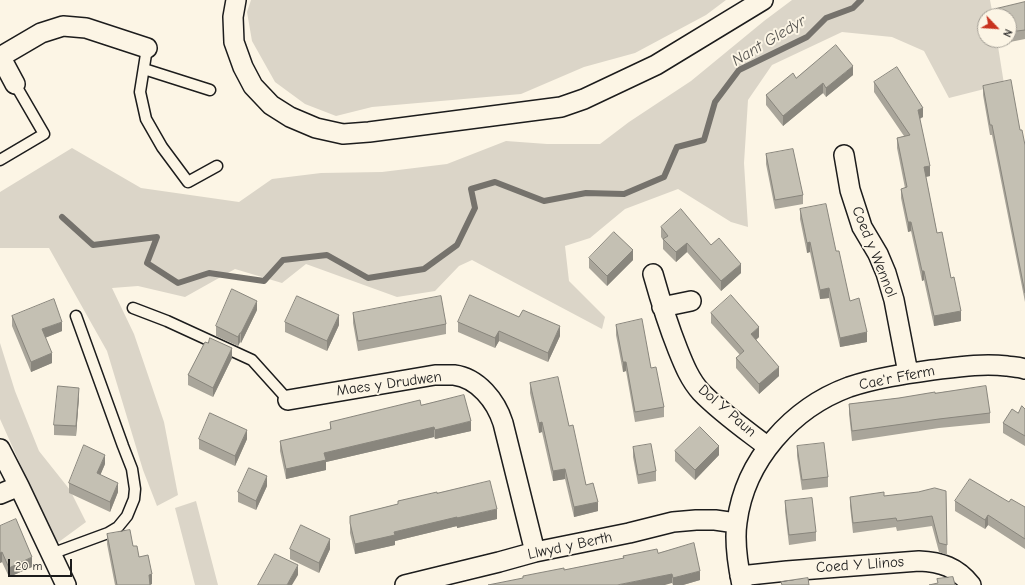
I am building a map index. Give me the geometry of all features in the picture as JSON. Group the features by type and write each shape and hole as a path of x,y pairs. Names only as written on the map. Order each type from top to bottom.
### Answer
{"street":[{"path":"236,0 233,17 234,42 243,67 253,86 271,105 290,117 316,128 343,134 377,131 561,106 584,99 656,65 763,0"},
{"path":"15,84 0,57 41,33 63,26 86,28 147,48"},
{"name":"Coed y Wennol","path":"844,155 850,190 862,227 878,254 892,293 908,373"},
{"name":"Dol Y Paun","path":"653,274 662,307 686,371 701,392 768,447"},
{"path":"662,307 691,301"},
{"name":"Cae'r Fferm","path":"741,580 736,523 741,500 748,480 768,447 784,428 802,413 828,396 849,387 908,373 972,365 993,364 1025,369"},
{"name":"Maes y Drudwen","path":"288,400 435,375 455,376 471,381 484,390 500,414 535,552"},
{"path":"0,449 66,585"},
{"path":"0,494 19,486"},
{"name":"Llwyd y Berth","path":"405,585 535,552 629,533 674,522 715,520 736,523"},
{"name":"Coed Y Llinos","path":"741,580 787,571 919,561 935,562 952,568 971,585"}],"lane":[{"path":"147,48 140,92 146,119 162,147 188,182 217,166"},
{"path":"144,69 210,90"},
{"path":"0,160 44,134 15,84"},
{"path":"133,308 167,321 252,360 288,400"},
{"path":"51,554 108,533 118,527 127,516 134,499 135,489 132,469 76,316"}],"shaded area":[{"path":"251,0 726,0 706,15 635,53 584,67 521,94 372,107 336,116 305,104 275,82 252,41 247,12"},
{"path":"792,0 990,0 992,8 977,8 977,48 998,48 1004,84 949,98 924,51 892,37 842,32 772,65 748,100 744,163 748,227 731,222 678,189 625,209 590,238 565,246 569,281 605,317 602,329 472,260 459,266 435,291 397,297 306,264 282,283 235,269 185,297 138,286 112,288 134,334 164,422 178,495 157,506 143,470 107,351 49,248 0,248 0,192 72,148 141,188 239,202 272,179 321,173 382,172 447,164 506,141 547,144 600,144 629,122 691,81"},
{"path":"0,343 15,391 39,451 70,490 86,522 56,544 0,419"},
{"path":"196,501 218,585 195,585 175,508"}],"building":[{"path":"1025,2 1025,30 1017,31 1017,8 1000,8"},
{"path":"836,45 853,66 826,88 823,83 783,116 766,95 793,73 796,78"},
{"path":"897,67 923,108 918,110 930,166 924,167 937,233 942,232 951,278 954,277 961,311 934,316 911,222 908,222 901,189 907,187 897,138 910,135 874,82"},
{"path":"1011,80 1020,130 1022,130 1025,145 1025,293 983,86"},
{"path":"793,149 803,195 775,200 766,154"},
{"path":"826,204 836,251 839,251 850,301 859,298 867,332 840,338 829,288 820,290 810,242 807,243 800,209"},
{"path":"681,209 711,245 719,238 741,264 721,281 687,243 676,252 663,239 668,236 661,227"},
{"path":"614,232 633,250 607,276 589,258"},
{"path":"232,289 257,301 238,337 216,326"},
{"path":"470,295 519,317 523,310 560,326 548,353 499,331 495,338 458,322"},
{"path":"731,295 759,327 751,334 779,367 759,384 736,358 744,351 711,313"},
{"path":"297,296 339,315 327,341 285,322"},
{"path":"441,296 446,324 358,341 353,313"},
{"path":"54,299 62,322 42,329 52,353 31,362 12,316"},
{"path":"642,319 651,368 656,367 664,407 635,412 626,362 623,362 616,325"},
{"path":"210,338 232,348 213,388 188,375 205,342 208,343"},
{"path":"558,377 569,426 573,425 586,485 593,483 598,502 574,507 565,469 553,471 542,422 539,423 530,383"},
{"path":"58,386 79,388 76,426 54,425"},
{"path":"986,386 990,413 852,431 849,404"},
{"path":"464,395 471,421 435,430 434,427 324,453 326,460 286,469 280,441 331,429 330,422 420,400 421,405"},
{"path":"1022,406 1025,409 1025,436 1003,423 1012,409 1018,413"},
{"path":"210,413 247,430 235,456 199,439"},
{"path":"700,427 719,446 695,470 675,451"},
{"path":"824,443 828,477 802,480 797,446"},
{"path":"651,444 656,471 638,475 633,447"},
{"path":"84,445 105,455 97,473 118,483 110,502 69,483"},
{"path":"249,468 267,476 256,501 238,492"},
{"path":"970,479 1009,502 1011,499 1025,507 1025,539 988,515 985,520 955,501"},
{"path":"490,481 497,509 394,532 395,535 355,544 350,523 350,516 398,504 398,501"},
{"path":"935,488 946,491 947,545 939,543 932,516 897,521 896,518 853,523 850,497 884,492 884,496 918,492"},
{"path":"812,498 816,532 789,535 785,501"},
{"path":"16,519 32,557 9,568 2,552 0,553 0,526"},
{"path":"301,525 330,539 319,563 290,549"},
{"path":"130,530 133,546 137,546 139,557 148,555 152,574 149,575 150,585 117,585 107,534"},
{"path":"694,543 700,571 673,578 672,574 617,585 488,585 523,578 523,576 564,568 564,570 624,558 623,556 657,549 658,553"},
{"path":"275,554 298,565 287,585 258,585"},
{"path":"953,577 955,585 929,585 938,583 937,579"},
{"path":"808,578 809,585 782,585 781,582"}],"waterway":[{"name":"Nant Gledyr","path":"62,217 93,245 157,237 147,263 178,283 209,273 264,281 283,260 327,255 368,278 424,269 457,245 475,208 471,189 495,182 544,201 586,193 624,194 664,177 677,147 704,140 715,102 739,70 807,37 826,18 853,8 861,0"}]}
